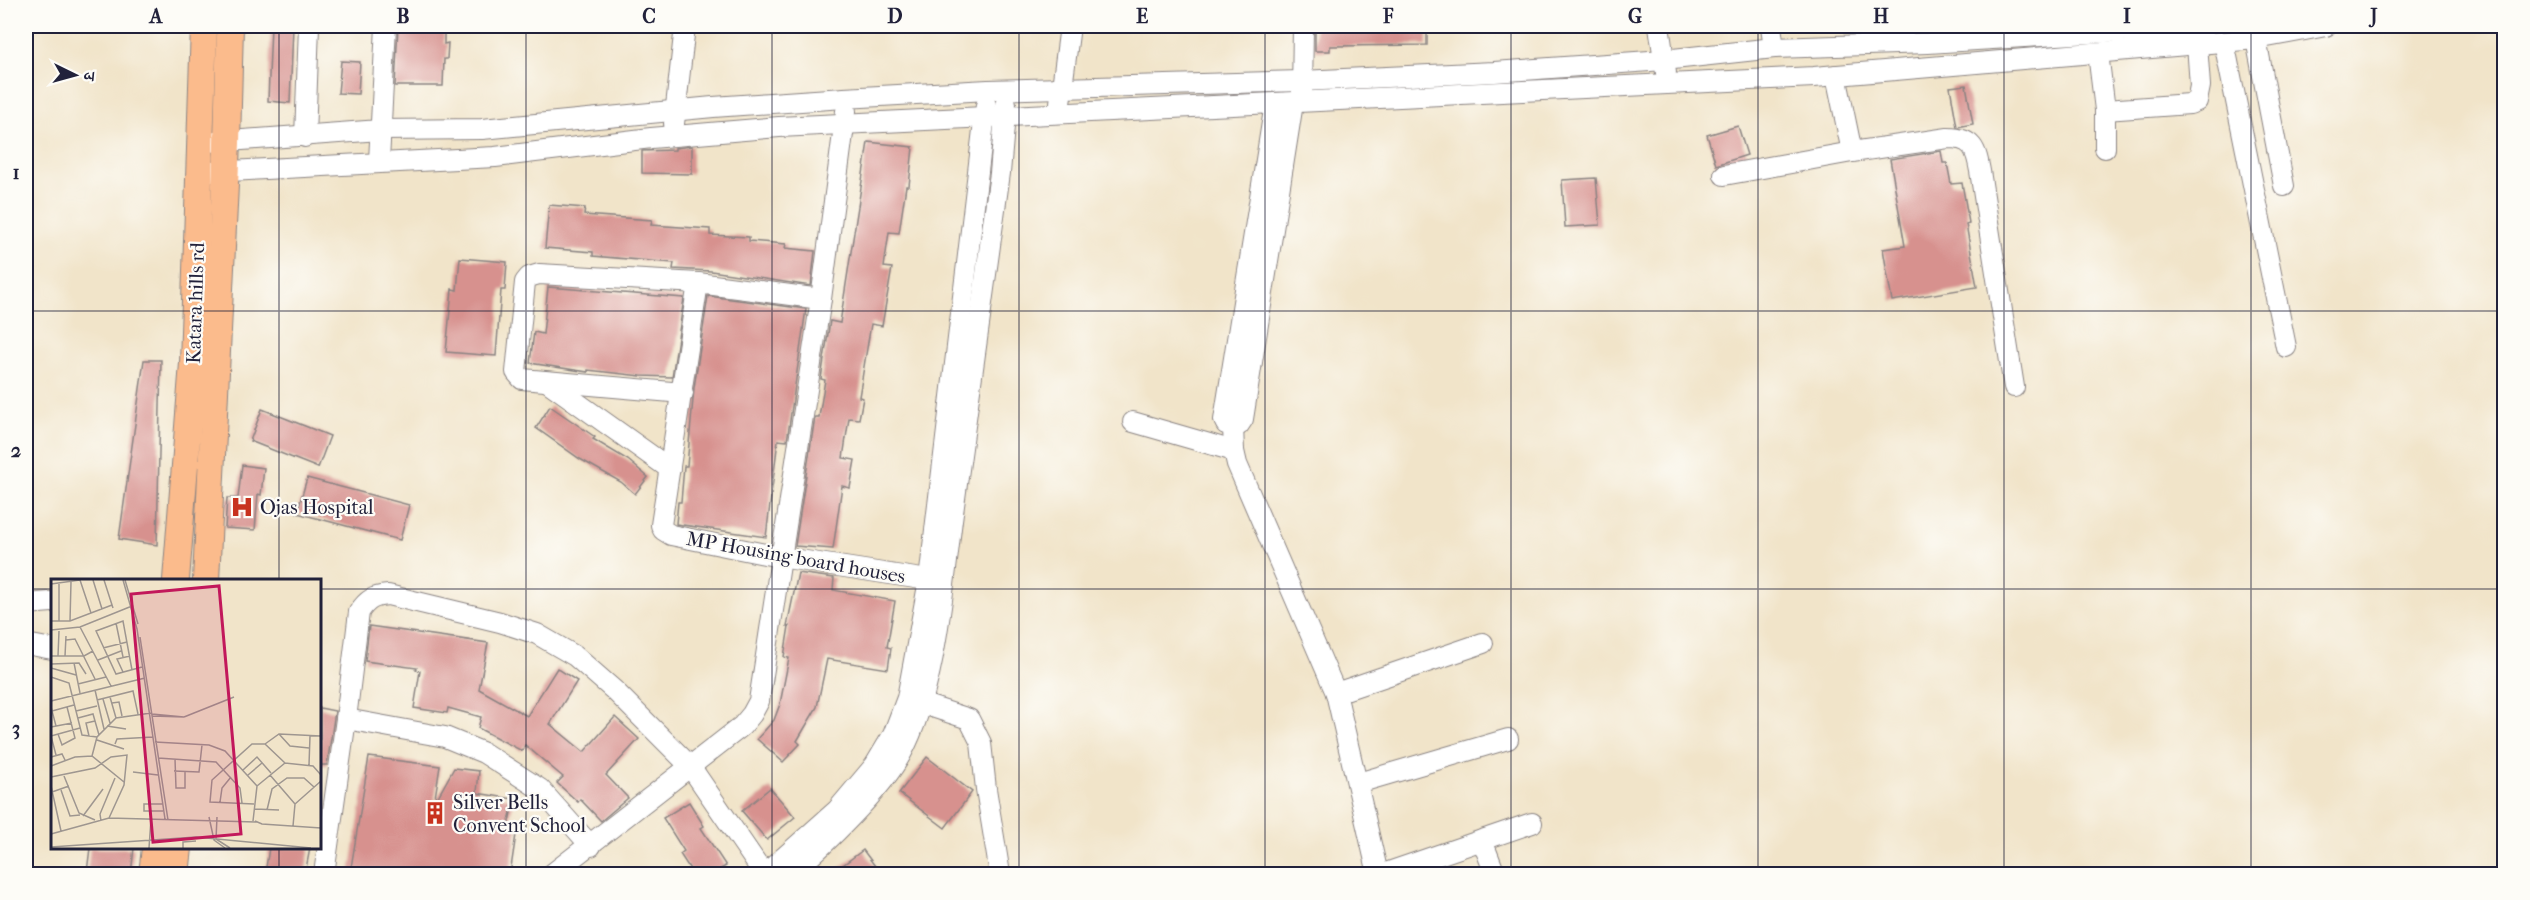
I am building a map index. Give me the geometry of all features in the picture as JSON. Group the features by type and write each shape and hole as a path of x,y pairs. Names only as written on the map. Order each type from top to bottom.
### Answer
{"main road":[{"name":"Katara hills rd","path":"176,579 193,363 204,26"},
{"name":"Katara hills rd","path":"206,579 227,143 230,26"},
{"path":"152,874 155,849"},
{"path":"176,874 179,849"}],"street":[{"path":"305,137 309,26"},
{"path":"379,161 386,26"},
{"path":"674,135 685,26"},
{"path":"1059,114 1070,26"},
{"path":"1303,26 1301,81 1290,103 1243,419 1239,425 1233,426 1237,464 1336,693 1381,874 1532,823"},
{"path":"1659,26 1668,85"},
{"path":"1771,26 1774,48"},
{"path":"200,142 227,143 380,130 482,129 675,110 847,98 997,90 1061,90 1301,81 1664,60 1774,48 1986,32 2200,35 2224,42 2256,39 2326,26"},
{"path":"199,172 379,161 495,157 674,135 845,124 1836,75 2098,53 2200,35"},
{"path":"2105,110 2190,104 2197,101 2200,86 2200,35"},
{"path":"2256,39 2284,186"},
{"path":"2224,42 2286,347"},
{"path":"2098,53 2105,110 2105,148"},
{"path":"1836,75 1852,152"},
{"path":"324,874 359,612 366,602 375,596 388,595 500,622 537,634 575,656 615,691 690,766 765,874 837,810 875,765 893,735 907,698 936,581 1000,173 1005,116 997,90"},
{"path":"791,874 853,813 892,769 908,737 920,703 932,657 936,581 986,116 997,90"},
{"path":"552,874 591,846 742,726 759,701 821,299 847,98"},
{"path":"1724,175 1852,152 1948,138 1960,138 1970,142 1978,162 2014,387"},
{"path":"683,393 526,381 518,376 516,372 523,286 529,277 539,274 698,282 821,299"},
{"name":"MP Housing board houses","path":"698,282 683,393 661,525 666,532 780,557 936,581"},
{"path":"548,382 670,469"},
{"path":"1133,422 1234,451"},
{"path":"26,604 51,602"},
{"path":"1336,693 1483,643"},
{"path":"26,644 51,649"},
{"path":"920,703 969,719 981,743 1000,874"},
{"path":"346,719 445,737 484,753 540,789 591,846"},
{"path":"1358,783 1508,739"},
{"path":"1482,840 1495,874"}],"building":[{"path":"271,26 293,26 290,103 268,101"},
{"path":"398,26 444,26 444,44 448,43 447,59 444,59 443,86 395,86"},
{"path":"1315,26 1427,26 1427,45 1330,46 1330,51 1315,51"},
{"path":"341,61 360,62 358,94 338,93"},
{"path":"1966,85 1973,124 1957,127 1950,87"},
{"path":"1738,126 1747,155 1716,165 1707,135"},
{"path":"868,142 913,147 909,186 906,186 899,233 889,232 884,267 892,268 882,326 871,324 859,397 863,398 859,419 849,418 843,458 855,460 850,488 842,486 833,549 795,546 815,417 819,417 825,380 821,379 830,321 840,323"},
{"path":"692,146 692,174 642,173 642,151 675,150 675,148"},
{"path":"1941,151 1943,163 1947,163 1951,184 1962,183 1969,223 1966,224 1977,287 1892,301 1883,249 1905,246 1890,159"},
{"path":"1596,178 1600,225 1565,227 1562,180"},
{"path":"549,205 585,208 584,215 652,220 651,225 710,229 710,235 749,237 749,241 786,244 785,248 815,251 811,286 711,271 673,269 674,263 593,256 593,252 545,248"},
{"path":"460,258 507,262 505,290 501,290 496,356 446,352 452,289 457,290"},
{"path":"548,287 684,298 672,377 588,370 588,372 530,363 534,332 543,334"},
{"path":"708,296 806,309 787,441 778,440 766,537 676,524 678,502 681,502 684,466 687,466 694,388"},
{"path":"144,360 161,360 157,545 119,539"},
{"path":"550,406 595,437 593,439 628,460 648,477 635,494 621,482 580,459 536,428"},
{"path":"262,409 330,436 318,468 250,441"},
{"path":"242,465 264,468 261,495 258,494 255,530 225,528 227,498 238,498"},
{"path":"307,478 409,505 400,540 297,513"},
{"path":"798,573 834,578 833,590 895,601 887,647 891,648 888,669 827,659 817,707 797,741 800,744 783,762 757,739 774,720 780,704 789,658 784,657 789,626 787,626"},
{"path":"369,626 488,643 479,689 527,716 557,668 577,681 550,724 584,752 615,717 639,739 606,775 628,798 601,821 580,799 578,802 557,783 563,777 525,745 522,751 478,728 481,717 448,708 447,713 414,708 420,671 416,670 417,668 365,661"},
{"path":"321,708 335,711 327,765 321,765"},
{"name":"Silver Bells Convent School","path":"369,757 440,766 434,804 454,768 479,771 477,793 514,799 508,826 517,828 510,874 350,874"},
{"path":"927,757 972,792 945,828 899,793"},
{"path":"770,788 795,817 767,840 742,811"},
{"path":"689,802 704,826 701,828 726,866 712,874 693,874 680,854 684,851 663,818"},
{"path":"90,849 134,849 131,874 87,872"},
{"path":"269,849 310,849 305,874 265,874"},
{"path":"863,850 881,874 831,874"}],"place":[{"name":"Ojas Hospital","path":"242,507"},
{"name":"Silver Bells Convent School","path":"435,813"}]}
